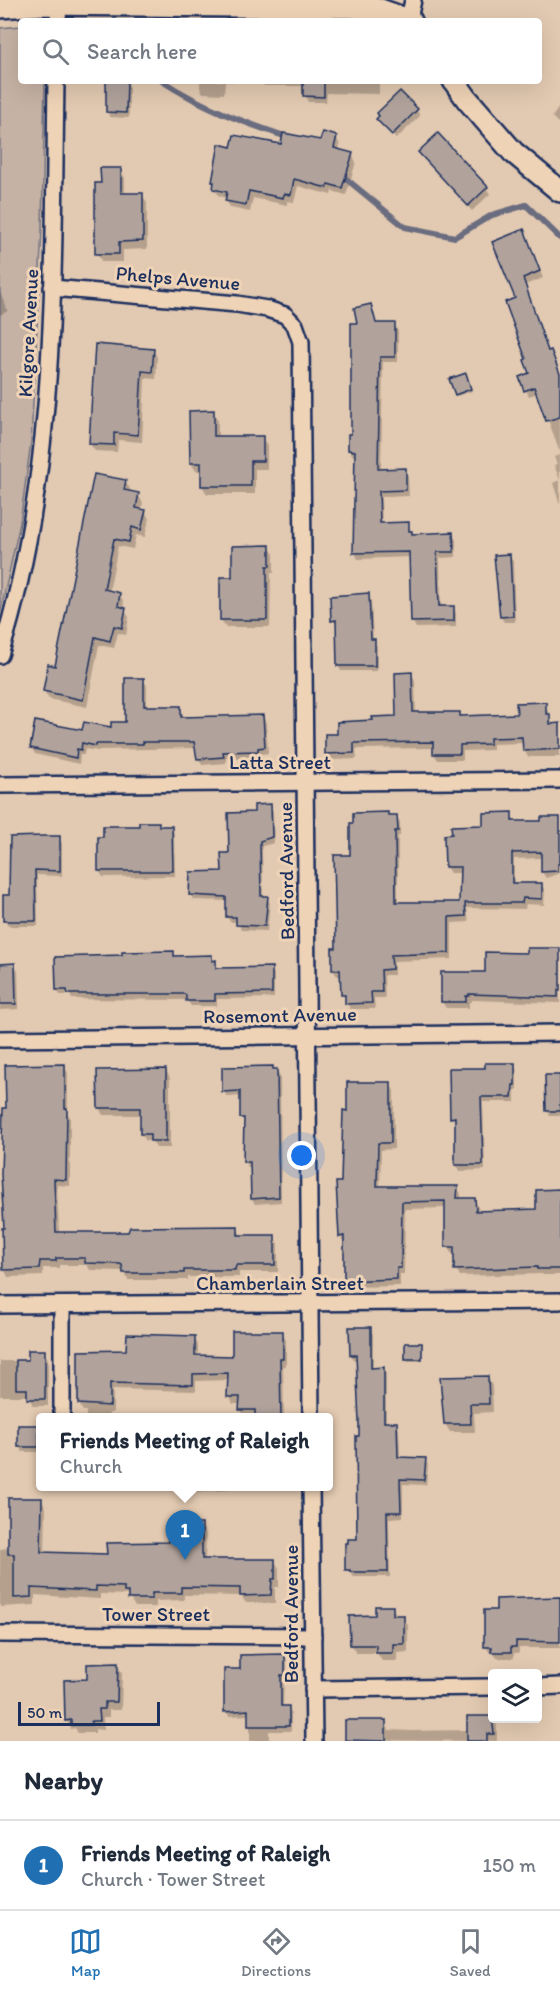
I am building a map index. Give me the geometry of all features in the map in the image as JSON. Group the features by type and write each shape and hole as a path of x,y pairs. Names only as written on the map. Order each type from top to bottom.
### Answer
{"street":[{"path":"0,7 352,7 411,13"},
{"name":"Kilgore Avenue","path":"0,655 18,585 37,490 46,405 52,288 56,84"},
{"path":"456,84 513,152 560,191"},
{"name":"Phelps Avenue","path":"52,288 247,305 285,315 295,325"},
{"name":"Bedford Avenue","path":"295,325 301,342 311,1413"},
{"name":"Latta Street","path":"0,784 560,780"},
{"name":"Rosemont Avenue","path":"0,1039 560,1033"},
{"name":"Chamberlain Street","path":"0,1305 560,1301"},
{"path":"62,1305 62,1413"},
{"name":"Bedford Avenue","path":"312,1491 314,1741"},
{"name":"Tower Street","path":"0,1634 313,1636"},
{"path":"542,1687 560,1686"},
{"path":"313,1689 488,1687"}],"shaded area":[{"path":"18,26 18,84 45,84 42,230 31,442 20,523 0,614 0,28"}],"building":[{"path":"106,84 127,84 126,113 106,112"},
{"path":"303,84 324,84 324,97 303,96"},
{"path":"400,91 418,109 392,135 376,119 379,116 377,113"},
{"path":"323,132 337,136 334,148 353,153 342,188 328,184 327,188 294,179 291,195 284,194 283,198 249,191 246,205 225,201 227,192 213,189 214,182 212,182 219,144 231,147 234,135 281,144 283,133 320,140"},
{"path":"438,133 488,187 468,206 418,152"},
{"path":"100,168 121,168 121,193 143,193 143,241 119,242 119,254 95,254 95,183 101,183"},
{"path":"524,229 540,271 523,278 548,351 551,350 560,374 560,417 546,421 534,387 524,391 519,377 529,373 505,302 515,298 492,242"},
{"path":"371,304 376,323 395,323 395,357 380,357 378,469 406,468 406,490 379,491 380,523 409,522 409,531 412,531 412,534 453,532 454,552 437,552 439,606 454,606 454,621 411,622 409,552 353,553 355,451 348,450 348,434 351,434 351,323 357,323 354,308"},
{"path":"95,344 154,349 152,372 142,371 138,435 114,433 114,445 89,444"},
{"path":"466,373 471,389 455,395 449,379"},
{"path":"214,410 214,436 263,436 263,461 251,461 251,486 201,486 201,463 190,463 189,411"},
{"path":"94,474 126,480 124,490 139,493 136,508 146,510 141,530 132,527 129,542 114,539 104,589 120,593 118,606 126,608 122,628 114,626 110,641 95,637 83,700 43,691 48,664 55,666"},
{"path":"270,545 270,566 267,566 267,620 220,620 220,577 232,577 232,546"},
{"path":"510,554 513,616 500,617 494,555"},
{"path":"369,593 371,639 375,639 375,666 337,666 336,620 331,621 330,596"},
{"path":"412,672 413,712 460,712 460,716 517,714 516,703 546,702 546,714 550,714 550,724 560,723 560,749 523,751 522,737 490,738 490,744 460,745 460,754 433,754 433,742 354,743 354,753 325,754 325,734 337,734 337,722 396,716 395,673"},
{"path":"125,678 144,678 144,706 181,706 181,717 263,715 265,747 258,748 258,751 223,752 224,757 197,759 194,742 143,742 143,744 96,744 96,746 82,743 81,750 77,749 76,758 30,748 35,721 82,730 84,722 111,727 111,722 125,722"},
{"path":"271,804 272,837 260,841 261,896 268,896 265,926 236,925 236,917 226,917 226,897 189,895 190,872 222,871 221,853 229,853 228,813 254,812 254,805"},
{"path":"388,812 388,815 397,815 398,831 395,831 396,902 459,902 460,867 445,867 444,835 452,834 451,826 483,825 483,813 512,812 512,821 541,821 541,817 560,817 560,864 558,864 558,871 541,872 541,852 512,853 512,883 542,883 542,899 523,898 522,903 465,903 466,916 449,917 449,953 391,955 392,969 381,970 382,992 371,992 372,1003 345,1004 345,995 341,995 340,970 332,970 332,948 336,948 334,855 350,855 350,823 353,823 353,813"},
{"path":"139,822 159,822 159,826 172,826 173,871 98,871 98,837 103,837 103,826 139,826"},
{"path":"60,836 60,871 35,870 36,921 3,921 3,895 9,895 10,837"},
{"path":"527,948 560,948 558,997 469,994 466,996 466,1002 441,1002 441,972 485,972 485,952 527,953"},
{"path":"174,951 174,956 212,955 212,961 216,960 216,968 272,967 272,993 215,994 215,1001 186,1001 184,994 68,994 67,990 56,990 55,957"},
{"path":"15,963 16,1004 0,1004 0,964"},
{"path":"485,1063 515,1063 515,1085 513,1085 512,1097 481,1097 483,1165 455,1165 455,1117 450,1118 449,1068 485,1068"},
{"path":"65,1064 66,1180 54,1179 56,1232 128,1232 130,1227 238,1226 238,1235 275,1235 275,1265 236,1265 235,1270 184,1270 184,1273 123,1273 120,1264 85,1263 85,1258 56,1258 56,1261 40,1261 39,1269 3,1270 2,1228 4,1228 1,1174 3,1108 6,1108 5,1065"},
{"path":"273,1066 273,1069 277,1069 279,1197 251,1199 250,1162 243,1162 244,1118 240,1118 240,1091 222,1092 222,1067"},
{"path":"166,1069 166,1141 150,1141 150,1134 140,1134 140,1108 98,1108 97,1070"},
{"path":"545,1075 560,1075 560,1111 546,1111"},
{"path":"347,1082 391,1082 391,1143 378,1143 377,1186 458,1186 457,1198 475,1198 476,1211 536,1209 536,1190 560,1189 560,1269 537,1269 537,1267 454,1270 454,1247 445,1247 445,1201 402,1202 401,1268 397,1268 397,1279 344,1281 344,1236 339,1237 336,1182 341,1182 343,1110 347,1111"},
{"path":"349,1327 371,1327 371,1368 384,1367 384,1422 397,1422 398,1457 426,1458 424,1480 400,1479 401,1512 387,1512 388,1572 345,1570 345,1543 348,1543 348,1539 357,1539 356,1436 359,1436 356,1355 350,1355"},
{"path":"232,1331 283,1331 283,1359 280,1359 281,1413 255,1413 255,1410 239,1410 240,1397 227,1397 228,1373 193,1374 193,1385 110,1383 110,1406 78,1404 78,1351 126,1350 127,1334 195,1336 195,1355 232,1356"},
{"path":"405,1343 422,1343 422,1359 405,1359"},
{"path":"28,1350 45,1350 45,1399 27,1399 27,1389 16,1389 16,1360 28,1360"},
{"path":"488,1376 489,1404 470,1404 471,1424 444,1424 440,1377"},
{"path":"18,1425 36,1425 36,1447 18,1447"},
{"path":"8,1498 42,1498 41,1552 107,1554 106,1543 168,1542 168,1533 173,1533 173,1524 202,1524 202,1559 275,1559 275,1579 272,1579 271,1595 240,1596 240,1588 181,1587 181,1593 152,1593 152,1599 128,1599 128,1592 124,1592 124,1587 96,1586 96,1591 31,1588 31,1597 14,1598 14,1554 8,1554"},
{"path":"560,1597 560,1642 516,1641 516,1647 511,1647 511,1652 491,1652 492,1647 484,1647 484,1610 496,1610 496,1599"},
{"path":"375,1606 393,1606 393,1615 404,1615 404,1644 393,1644 393,1653 376,1653 376,1645 350,1645 349,1616 375,1615"},
{"path":"285,1654 285,1675 281,1675 281,1706 289,1706 289,1726 248,1726 248,1710 224,1712 224,1669 240,1669 240,1655"},
{"path":"118,1663 117,1702 105,1702 105,1709 99,1709 100,1721 91,1721 91,1725 71,1725 71,1720 65,1721 64,1680 87,1679 87,1664"},
{"path":"467,1716 488,1716 488,1723 493,1723 494,1734 487,1734 487,1741 467,1741"},
{"path":"345,1720 386,1720 386,1741 345,1740"}],"waterway":[{"path":"167,84 224,114 290,138"},
{"path":"339,173 405,227 455,237 492,215 526,205 560,238"}],"place":[{"name":"Friends Meeting of Raleigh","path":"185,1560"}]}
